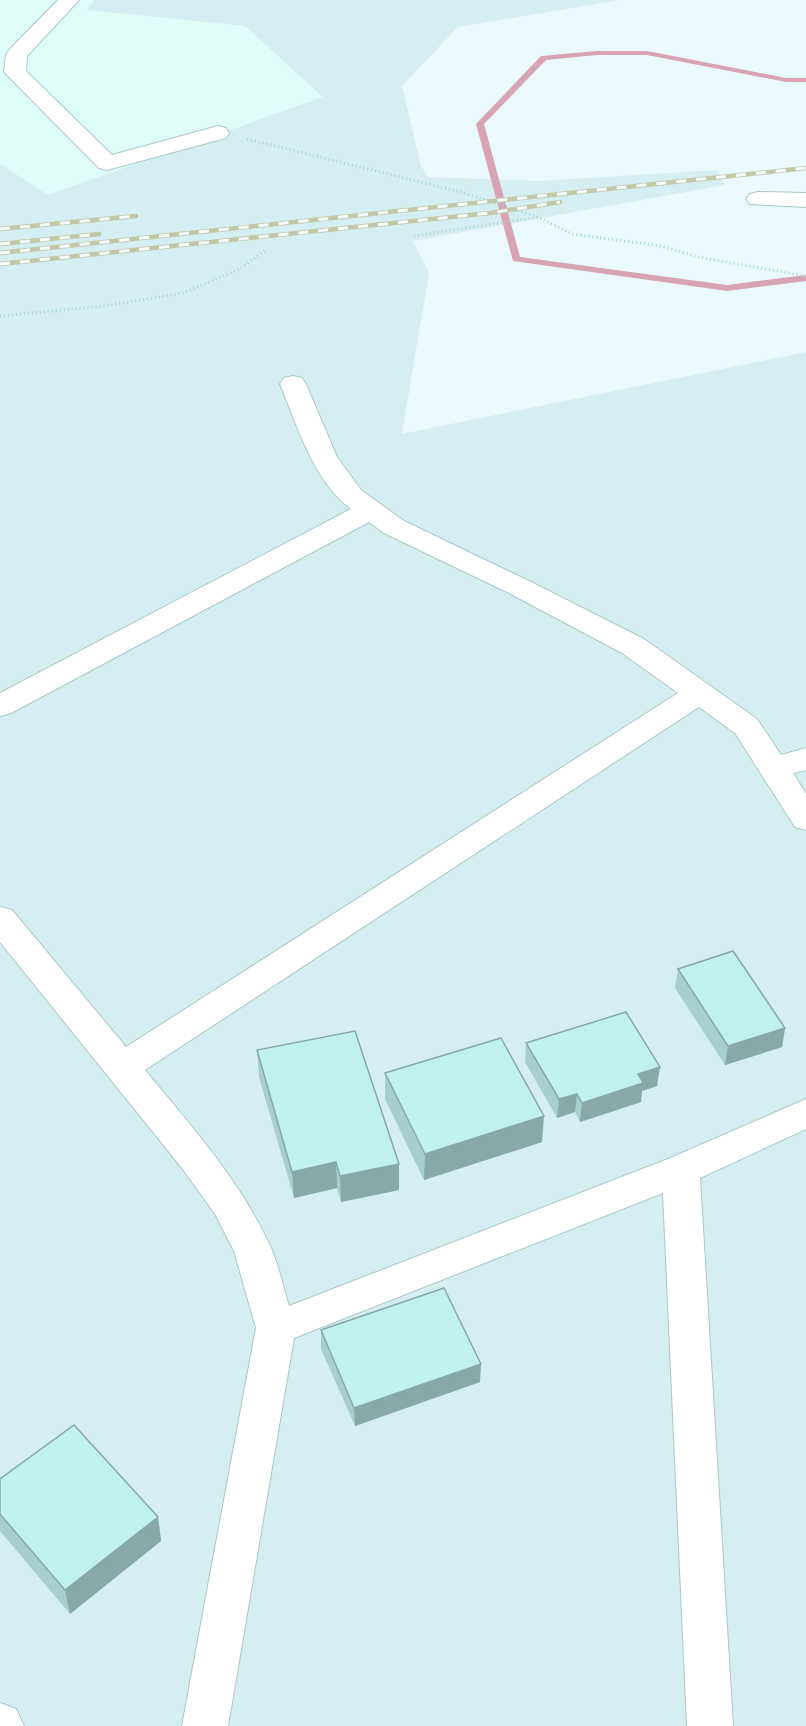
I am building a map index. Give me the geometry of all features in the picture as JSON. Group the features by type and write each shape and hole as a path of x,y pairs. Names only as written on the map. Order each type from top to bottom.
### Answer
{"street":[{"path":"69,0 17,55 15,72 47,107 106,163 218,134"},
{"path":"758,199 806,200"},
{"path":"292,384 324,458 351,496 394,527 519,587 633,646 746,726 806,819"},
{"path":"0,706 370,510"},
{"path":"121,1068 699,693"},
{"path":"773,768 806,759"},
{"path":"0,919 195,1157 228,1203 253,1250 276,1328 205,1726"},
{"path":"276,1328 681,1170 806,1113"},
{"path":"681,1170 710,1726"}],"path":[{"path":"218,134 311,153 484,199 538,217 572,234 661,246 698,257 806,276"},
{"path":"414,236 538,217"},
{"path":"0,316 104,306 183,293 238,270 266,250"}],"shaded area":[{"path":"0,0 620,0 458,27 402,86 421,166 428,177 540,181 718,170 725,185 413,241 429,273 402,434 806,352 806,1726 0,1726"},
{"path":"0,0 94,0 87,10 245,26 323,97 48,195 0,164"}],"building":[{"path":"733,951 785,1028 728,1046 678,969"},
{"path":"626,1012 660,1067 638,1074 643,1083 582,1103 577,1094 559,1099 526,1043"},
{"path":"355,1031 399,1164 340,1176 336,1162 292,1172 257,1050"},
{"path":"501,1038 544,1116 425,1154 385,1073"},
{"path":"444,1288 481,1364 354,1408 321,1330"},
{"path":"74,1425 158,1517 65,1590 0,1514 0,1479"}],"waterway":[{"path":"806,80 786,80 647,53 597,53 544,58 480,124 516,259 727,288 806,278"}],"railway":[{"path":"0,253 806,168"},
{"path":"0,264 490,213 560,202"},
{"path":"0,229 136,216"},
{"path":"0,244 99,234"}]}
